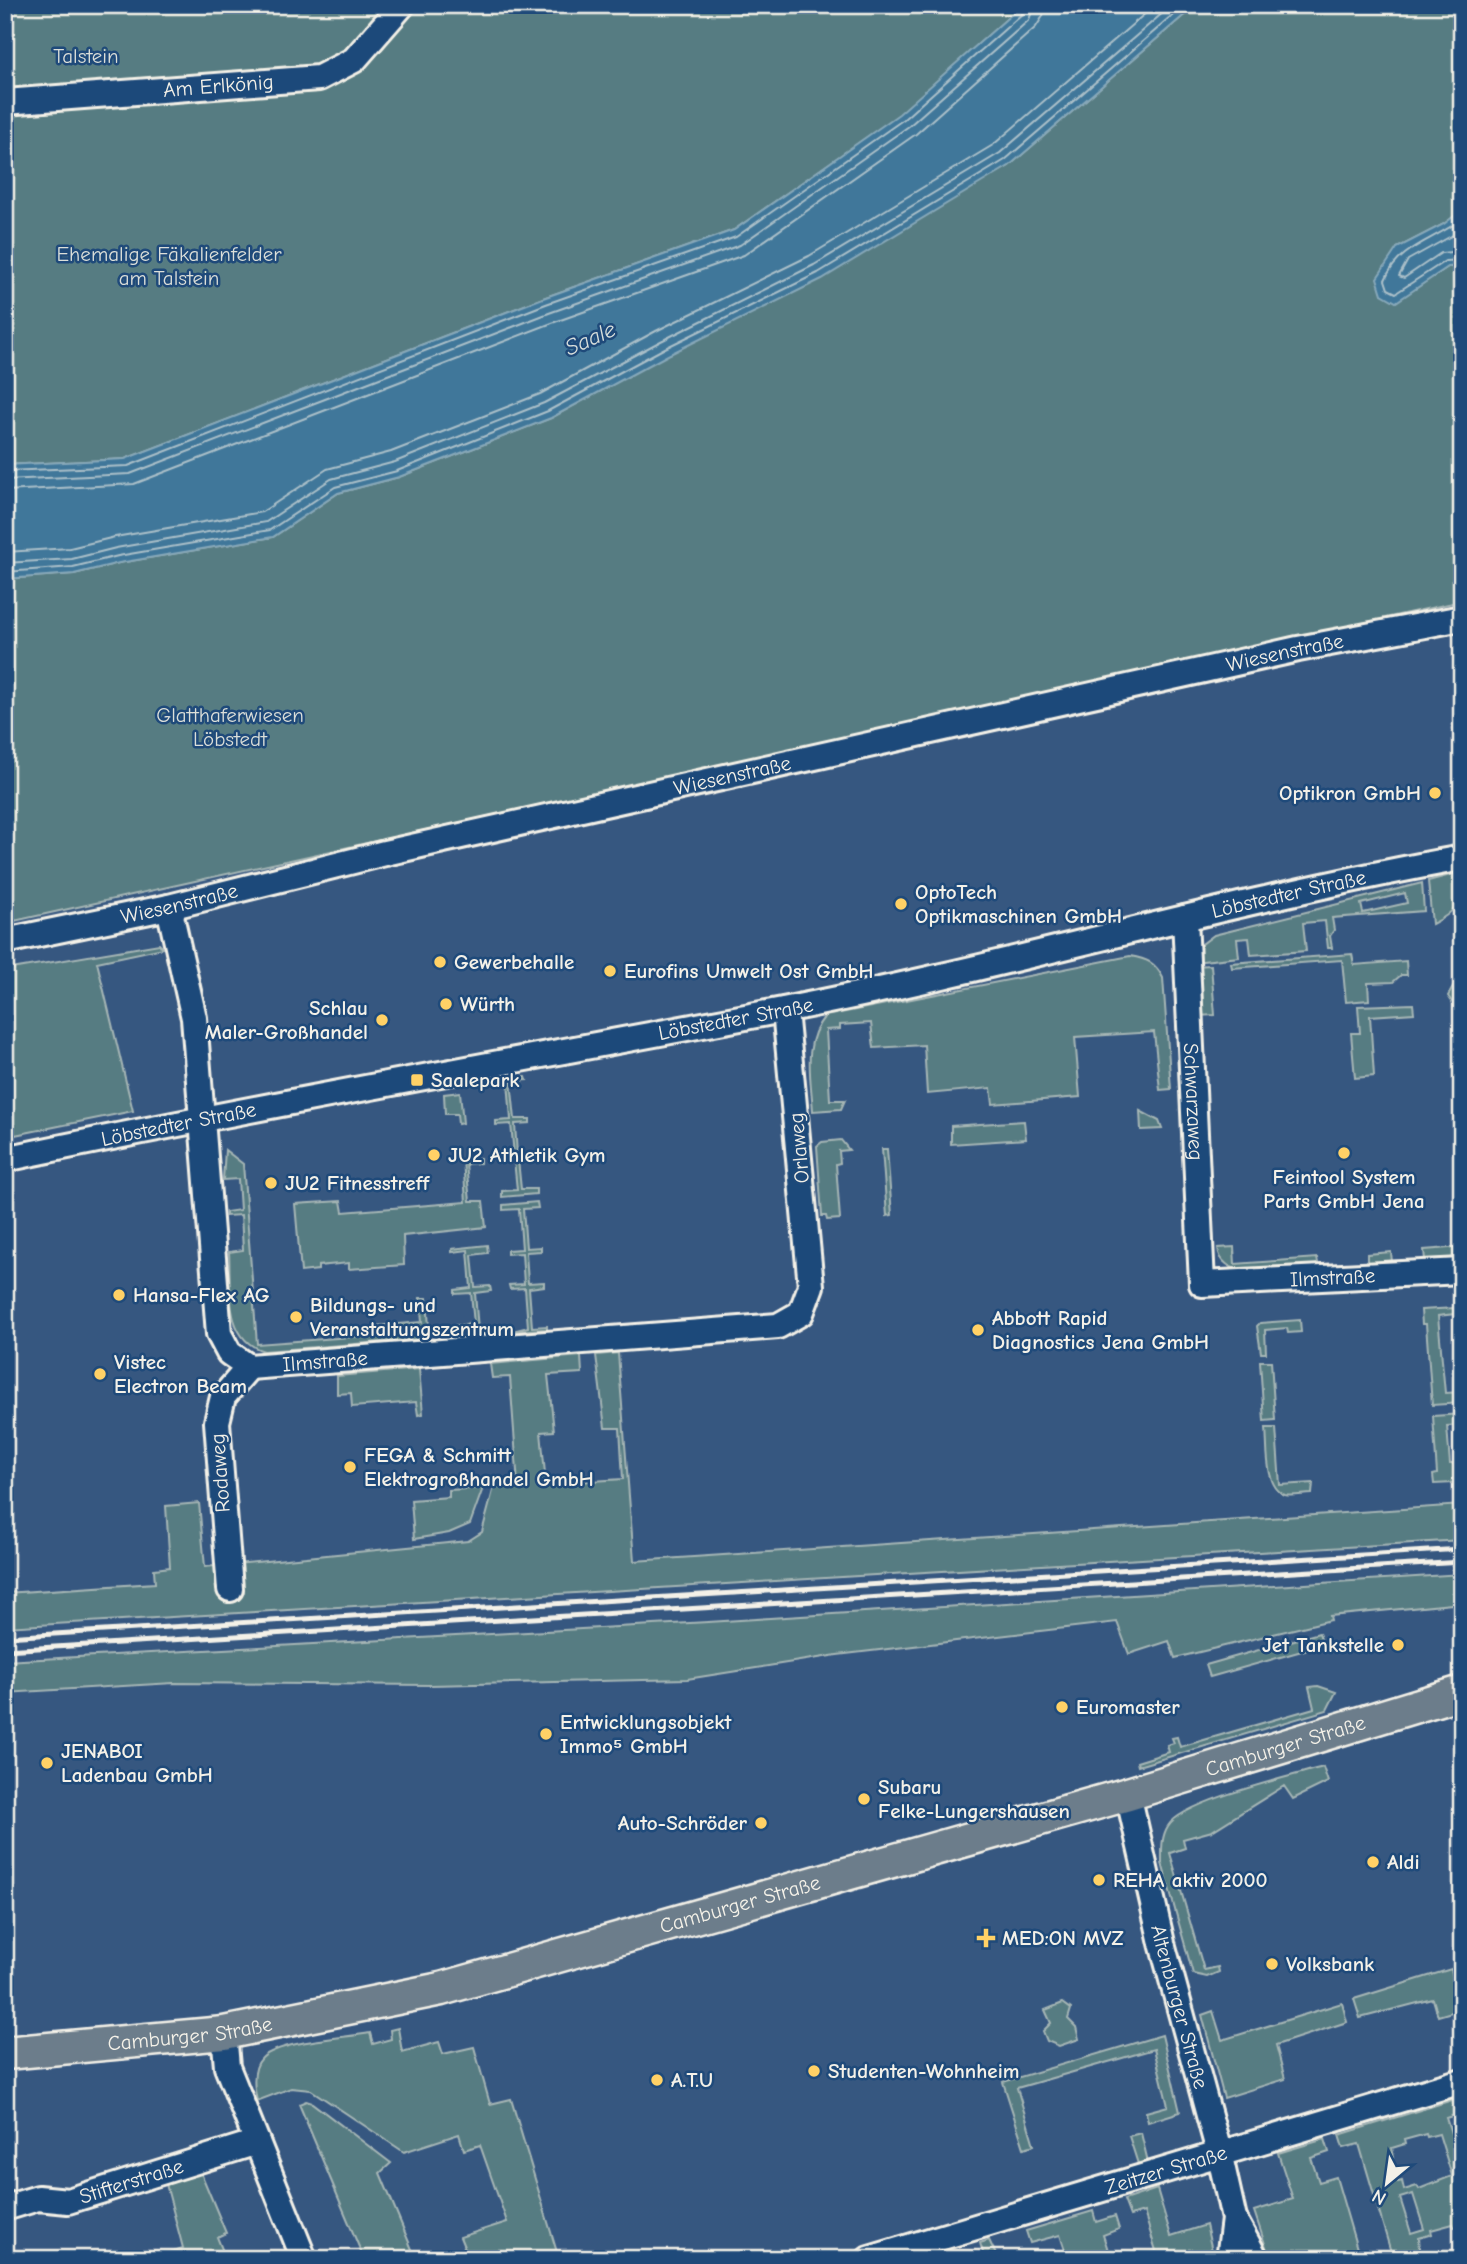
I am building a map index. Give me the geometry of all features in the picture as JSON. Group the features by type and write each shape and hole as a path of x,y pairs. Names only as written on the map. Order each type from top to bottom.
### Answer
{"main road":[{"name":"Camburger Straße","path":"5,2053 224,2033 463,1984 1128,1794 1462,1692"}],"street":[{"name":"Am Erlkönig","path":"5,102 319,78 354,60 402,5"},
{"name":"Wiesenstraße","path":"5,941 169,907 399,850 1298,649 1462,618"},
{"name":"Löbstedter Straße","path":"5,1159 201,1118 352,1093 785,1010 1185,918 1462,858"},
{"path":"169,907 194,1018 219,1334 229,1353 249,1367"},
{"name":"Schwarzaweg","path":"1185,918 1202,1284"},
{"name":"Orlaweg","path":"785,1010 811,1286"},
{"name":"Ilmstraße","path":"1202,1284 1462,1271"},
{"name":"Ilmstraße","path":"249,1367 778,1326 801,1313 811,1286"},
{"name":"Rodaweg","path":"230,1589 216,1422 223,1397 249,1367"},
{"name":"Altenburger Straße","path":"1128,1794 1162,1943 1219,2152 1234,2219 1256,2259"},
{"path":"224,2033 227,2067 304,2259"},
{"name":"Zeitzer Straße","path":"869,2259 1462,2081"},
{"name":"Stifterstraße","path":"5,2208 38,2198 68,2201 257,2142"},
{"name":"Altenburger Straße","path":"1229,2259 1234,2219"}],"green space":[{"name":"Ehemalige Fäkalienfelder am Talstein","path":"5,5 1022,5 900,114 734,230 543,298 125,459 5,465"},
{"name":"Glatthaferwiesen Löbstedt","path":"1196,5 1462,5 1462,210 1444,224 1397,248 1396,301 1448,267 1462,266 1462,601 5,923 5,579 74,574 119,563 273,537 338,493 399,477 551,418 1009,166"},
{"path":"1462,872 1457,904 1448,914 1432,924 1428,881"},
{"path":"1422,883 1424,911 1332,918 1332,948 1328,948 1325,921 1303,923 1306,951 1251,955 1249,938 1237,939 1239,957 1193,962 1202,944 1214,935","holes":["1405,893 1407,903 1363,913 1361,904"]},
{"path":"159,944 163,948 97,962 133,1111 5,1137 5,970"},
{"path":"1458,952 1462,952 1462,1009 1457,1009 1448,996 1460,975"},
{"path":"1352,954 1354,965 1406,961 1407,975 1401,975 1393,982 1368,983 1369,1000 1346,1002 1342,960 1232,968 1231,963"},
{"path":"1130,956 1150,962 1163,978 1171,1089 1160,1090 1154,1032 1075,1037 1080,1097 993,1104 991,1088 927,1094 924,1045 874,1048 871,1023 840,1025 840,1029 826,1030 830,1100 845,1100 841,1109 813,1111 811,1049 818,1026 825,1016"},
{"path":"1211,965 1215,1015 1197,1016 1193,966"},
{"path":"1413,1004 1414,1013 1370,1016 1374,1076 1355,1078 1351,1033 1360,1033 1358,1006"},
{"path":"526,1077 527,1080 511,1081 515,1119 530,1119 530,1123 515,1124 517,1155 533,1154 533,1159 518,1160 521,1189 536,1189 536,1194 502,1197 502,1191 517,1190 514,1160 499,1161 498,1157 514,1155 511,1124 496,1125 496,1121 511,1120 508,1081 492,1079"},
{"path":"460,1092 463,1123 458,1124 457,1114 445,1114 444,1094"},
{"path":"1140,1111 1159,1121 1162,1129 1141,1130"},
{"path":"1024,1121 1026,1139 951,1144 951,1126"},
{"path":"841,1140 849,1150 839,1151 840,1163 836,1164 840,1219 827,1220 826,1216 822,1216 817,1146 822,1142"},
{"path":"882,1149 887,1149 892,1215 887,1216"},
{"path":"225,1150 243,1164 257,1344 377,1335 376,1326 422,1322 420,1298 427,1298 429,1328 419,1329 420,1339 264,1351 251,1345 235,1324 230,1296 229,1252 243,1250 241,1215 226,1216 226,1212 240,1210 238,1179 223,1180"},
{"path":"480,1158 480,1163 466,1164 470,1201 483,1201 486,1227 403,1236 404,1265 349,1269 349,1263 318,1266 318,1270 301,1272 295,1204 341,1201 343,1212 466,1202 463,1159"},
{"path":"537,1202 538,1208 523,1209 526,1248 541,1247 541,1251 526,1252 528,1283 544,1282 544,1286 529,1288 532,1327 547,1326 547,1329 513,1331 528,1327 525,1288 510,1289 509,1285 524,1284 522,1253 507,1254 507,1250 522,1249 519,1209 503,1210 503,1205"},
{"path":"487,1245 488,1253 472,1255 475,1287 490,1286 491,1291 475,1293 478,1330 494,1332 447,1336 446,1326 474,1324 471,1293 455,1294 455,1290 471,1288 468,1250 452,1252 452,1249"},
{"path":"1234,1247 1235,1264 1317,1258 1319,1268 1260,1273 1244,1271 1231,1267 1222,1260 1218,1248"},
{"path":"1462,1247 1462,1257 1425,1260 1424,1250"},
{"path":"1391,1252 1392,1262 1367,1264 1367,1254"},
{"path":"1455,1308 1455,1314 1438,1316 1445,1393 1462,1392 1462,1403 1432,1405 1426,1324 1422,1324 1421,1310"},
{"path":"1300,1320 1301,1332 1288,1333 1287,1328 1265,1330 1266,1353 1261,1353 1257,1326 1260,1323"},
{"path":"618,1353 634,1561 1462,1505 1462,1540 5,1627 5,1593 155,1583 154,1569 170,1567 166,1506 199,1503 205,1567 468,1541 482,1532 494,1487 518,1485 510,1377 492,1378 490,1364 581,1356 582,1373 548,1375 554,1431 541,1432 546,1484 623,1479 620,1428 605,1428 596,1355"},
{"path":"1260,1361 1271,1361 1275,1420 1264,1421"},
{"path":"419,1369 423,1414 418,1415 416,1402 352,1407 351,1393 337,1394 337,1376"},
{"path":"1462,1414 1462,1425 1447,1426 1450,1464 1462,1464 1462,1476 1454,1483 1434,1484 1433,1475 1437,1474 1433,1416"},
{"path":"1266,1428 1276,1428 1280,1485 1313,1483 1312,1494 1288,1496 1278,1491 1273,1484 1267,1455"},
{"path":"483,1488 470,1524 449,1533 414,1539 411,1500 449,1497 449,1490"},
{"path":"1462,1574 1462,1603 1330,1616 1331,1620 1175,1658 1169,1641 1129,1654 1117,1622 837,1655 687,1679 430,1685 174,1683 5,1693 5,1661 708,1622"},
{"path":"1319,1633 1323,1645 1210,1677 1206,1665"},
{"path":"1318,1686 1336,1692 1327,1710 1138,1766 1137,1762 1169,1752 1167,1745 1174,1743 1172,1738 1177,1737 1180,1747 1314,1708 1309,1687"},
{"path":"1323,1767 1328,1782 1293,1799 1284,1786 1212,1831 1183,1839 1185,1848 1170,1853 1204,1970 1218,1967 1219,1972 1207,1977 1193,1974 1162,1863 1163,1839 1168,1826 1178,1817 1215,1799"},
{"path":"1451,1969 1462,2009 1438,2016 1433,1999 1360,2018 1354,1999"},
{"path":"1063,2003 1071,2009 1068,2019 1076,2027 1079,2039 1059,2046 1047,2041 1043,2031 1051,2023 1045,2010"},
{"path":"1342,2003 1347,2022 1276,2045 1285,2079 1224,2098 1202,2015 1213,2011 1222,2040"},
{"path":"398,2028 402,2052 439,2042 443,2054 474,2047 490,2104 511,2099 559,2259 469,2259 460,2237 507,2222 480,2145 464,2150 459,2134 404,2152 311,2090 291,2088 257,2101 254,2085 256,2068 270,2052 297,2044 370,2033 373,2044 391,2039 390,2030"},
{"path":"1162,2035 1180,2112 1148,2122 1146,2112 1168,2106 1154,2049 1017,2088 1034,2145 1024,2148 1003,2082"},
{"path":"1462,2097 1462,2113 1446,2118 1451,2133 1462,2130 1462,2225 1454,2227 1453,2224 1431,2230 1432,2234 1419,2238 1421,2259 1393,2259 1359,2144 1343,2148 1339,2135","holes":["1426,2134 1427,2137 1439,2134 1452,2176 1419,2189 1417,2186 1404,2190 1402,2181 1398,2182 1391,2159 1394,2157 1392,2148 1405,2144 1404,2140","1413,2194 1424,2229 1411,2233 1400,2198"]},
{"path":"306,2101 391,2163 380,2173 416,2259 364,2259 299,2104"},
{"path":"1141,2133 1148,2162 1138,2164 1129,2136"},
{"path":"1325,2139 1329,2152 1311,2158 1319,2182 1336,2177 1360,2259 1270,2259 1254,2211 1293,2199 1278,2153"},
{"path":"201,2173 226,2233 217,2237 226,2259 166,2259 160,2255 183,2248 166,2184"},
{"path":"1157,2189 1171,2236 1206,2225 1214,2259 1191,2259 1189,2252 1169,2259 1142,2259 1142,2256 1156,2251 1144,2212 1130,2216 1124,2200"},
{"path":"1093,2211 1096,2222 1115,2216 1119,2229 1103,2235 1111,2259 1074,2259 1072,2252 1066,2253 1060,2235 1030,2243 1026,2231"},
{"path":"989,2240 998,2259 994,2259 992,2254 984,2256 980,2243"}],"water":[{"name":"Saale","path":"1022,5 1196,5 1009,166 822,279 668,355 551,418 399,477 338,493 273,537 119,563 74,574 5,579 5,465 125,459 543,298 734,230 899,114"},
{"path":"1462,210 1462,266 1448,267 1396,302 1382,294 1377,278 1397,248 1444,224"}],"railway":[{"path":"5,1637 1462,1549"},
{"path":"5,1650 1462,1562"}],"place":[{"name":"Optikron GmbH","path":"1435,793"},
{"name":"OptoTech Optikmaschinen GmbH","path":"901,904"},
{"name":"Gewerbehalle","path":"440,962"},
{"name":"Eurofins Umwelt Ost GmbH","path":"610,971"},
{"name":"Würth","path":"446,1004"},
{"name":"Schlau Maler-Großhandel","path":"382,1020"},
{"name":"Saalepark","path":"417,1080"},
{"name":"Feintool System Parts GmbH Jena","path":"1344,1153"},
{"name":"JU2 Athletik Gym","path":"434,1155"},
{"name":"JU2 Fitnesstreff","path":"271,1183"},
{"name":"Hansa-Flex AG","path":"119,1295"},
{"name":"Bildungs- und Veranstaltungszentrum","path":"296,1317"},
{"name":"Abbott Rapid Diagnostics Jena GmbH","path":"978,1330"},
{"name":"Vistec Electron Beam","path":"100,1374"},
{"name":"FEGA & Schmitt Elektrogroßhandel GmbH","path":"350,1467"},
{"name":"Jet Tankstelle","path":"1398,1645"},
{"name":"Euromaster","path":"1062,1707"},
{"name":"Entwicklungsobjekt Immo⁵ GmbH","path":"546,1734"},
{"name":"JENABOI Ladenbau GmbH","path":"47,1763"},
{"name":"Subaru Felke-Lungershausen","path":"864,1799"},
{"name":"Auto-Schröder","path":"761,1823"},
{"name":"Aldi","path":"1373,1862"},
{"name":"REHA aktiv 2000","path":"1099,1880"},
{"name":"MED:ON MVZ","path":"986,1938"},
{"name":"Volksbank","path":"1272,1964"},
{"name":"Studenten-Wohnheim","path":"814,2071"},
{"name":"A.T.U","path":"657,2080"}],"park label":[{"name":"Talstein","path":"86,56"}]}
